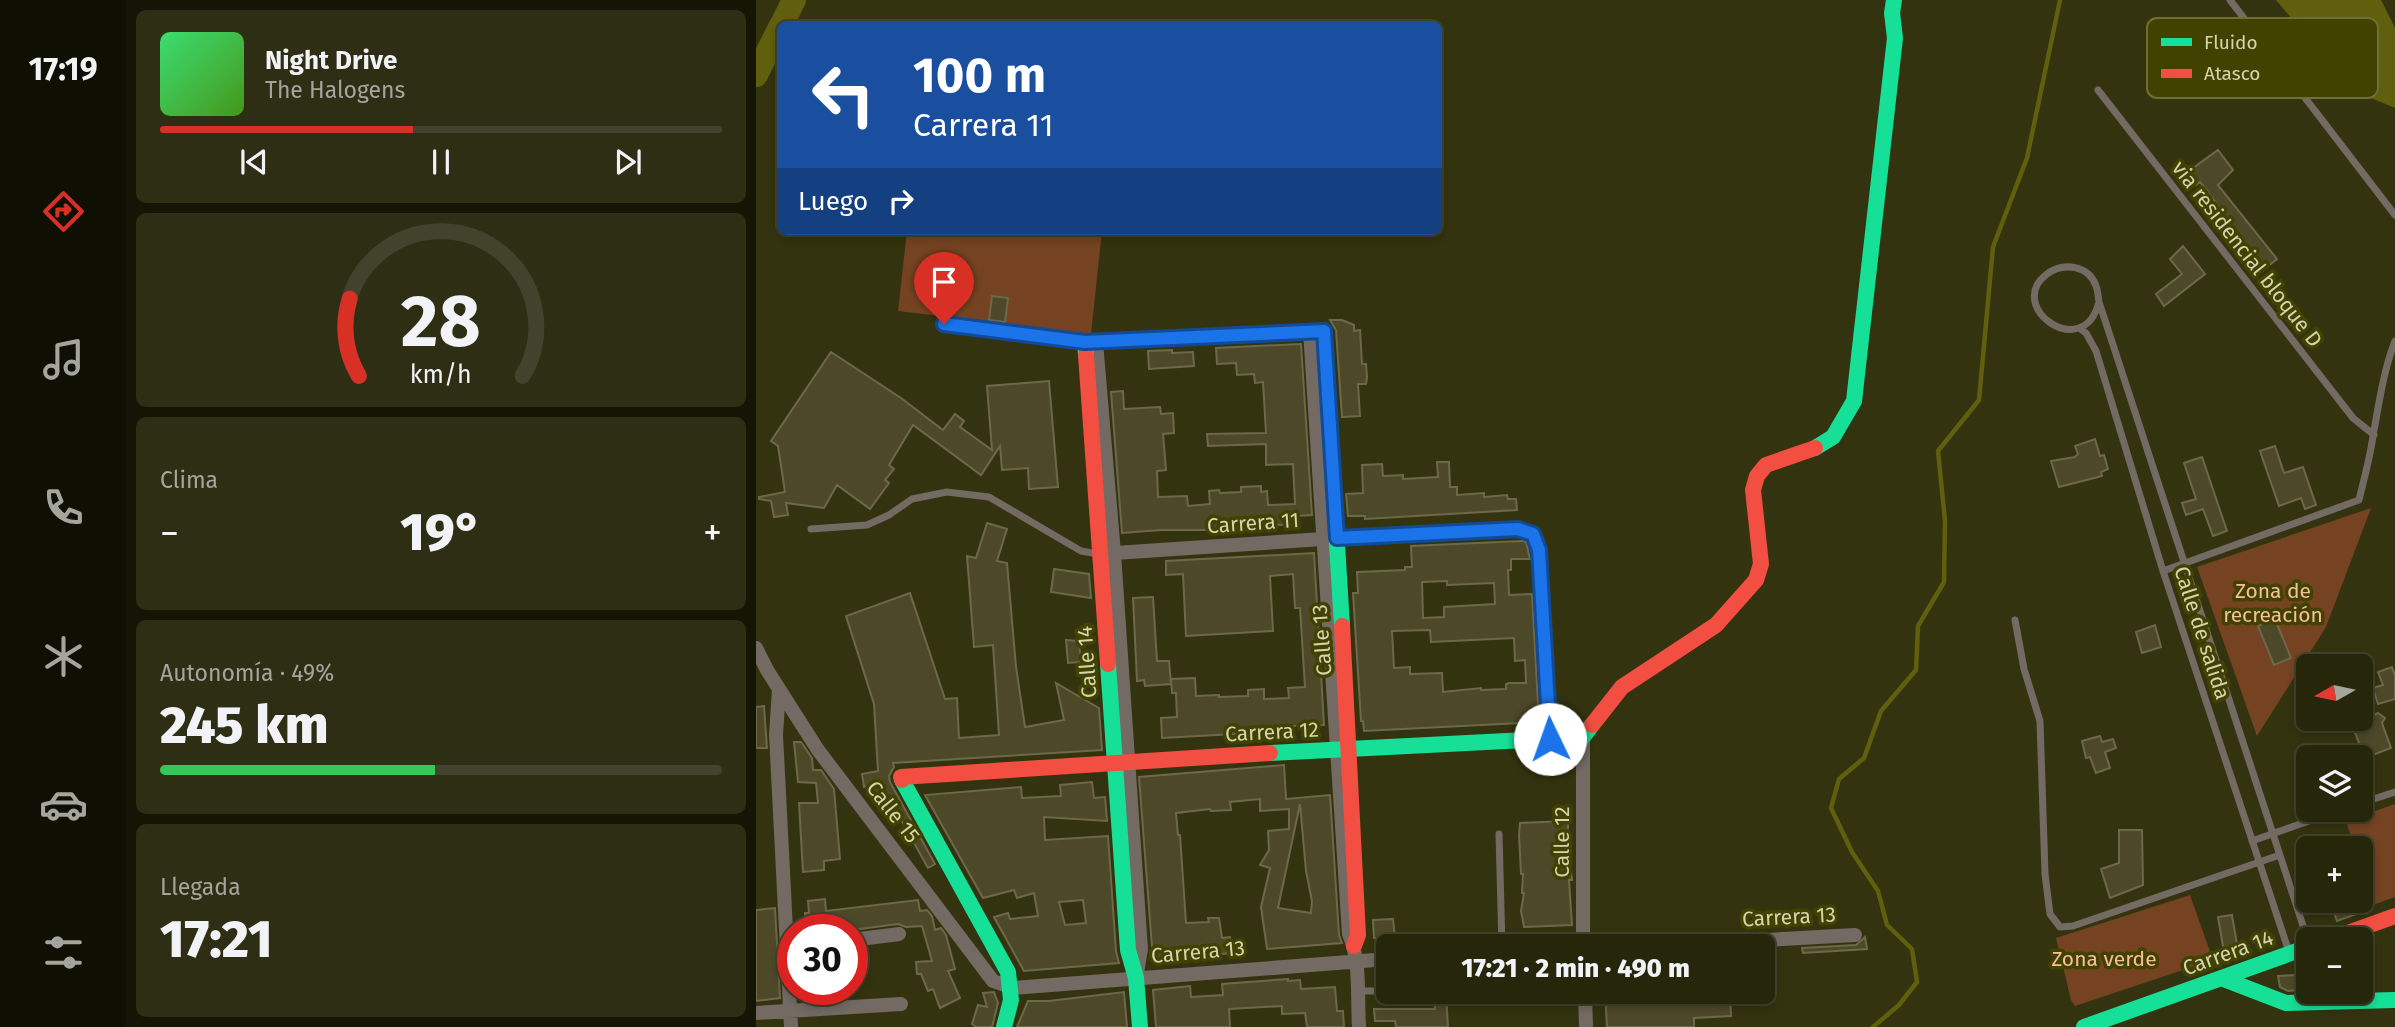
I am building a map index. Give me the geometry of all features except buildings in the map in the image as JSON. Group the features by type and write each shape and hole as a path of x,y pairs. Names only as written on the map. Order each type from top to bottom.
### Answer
{"street":[{"path":"1583,737 1622,687 1716,625 1756,580 1761,564 1753,490 1757,476 1766,465 1810,451 1833,437 1854,401 1895,38 1892,13 1894,0"},
{"name":"Calle 13","path":"1091,342 1317,331 1358,935 1355,953 1359,1027"},
{"name":"Calle 14","path":"1091,342 1122,762 1128,950 1136,978 1140,1027"},
{"name":"Carrera 11","path":"1107,554 1330,538 1518,529 1533,534 1539,550 1550,739"},
{"name":"Calle 15","path":"756,648 762,670 779,689 818,750 993,981 1013,988"},
{"path":"779,689 776,735 787,914"},
{"name":"Carrera 12","path":"901,777 1583,737"},
{"name":"Calle 12","path":"1583,737 1583,934"},
{"name":"Calle 15","path":"901,777 1008,972 1013,988"},
{"path":"2364,927 2395,916"},
{"path":"868,938 899,934"},
{"name":"Carrera 13","path":"1775,939 1855,934"},
{"name":"Carrera 14","path":"2084,1027 2112,1022 2296,951"},
{"name":"Carrera 13","path":"1013,988 1136,978 1355,953 1376,957"},
{"path":"2221,978 2286,1003 2395,1000"},
{"path":"1004,1027 1012,1005 1013,988"},
{"path":"756,1013 901,1004"},
{"path":"1585,1004 1586,1027"},
{"path":"789,1005 790,1027"}],"lane":[{"path":"2230,0 2244,18"},
{"name":"via residencial bloque D","path":"2098,90 2353,418 2374,435"},
{"path":"2305,98 2395,215"},
{"path":"2098,302 2092,318 2079,328 2062,330 2047,323 2037,310 2035,293 2042,278 2055,268 2071,266 2086,272 2096,285 2098,302 2303,927"},
{"path":"944,324 1091,342"},
{"name":"Calle de salida","path":"2079,328 2086,333 2096,351 2163,571 2289,954"},
{"path":"2163,571 2360,500 2378,402 2388,358 2395,341"},
{"path":"810,529 867,525 889,515 912,499 947,492 989,497 1081,551 1107,554"},
{"path":"2015,620 2024,668 2040,721 2045,874 2050,914 2060,927 2073,926 2280,855"},
{"path":"2373,799 2395,792"},
{"path":"2252,841 2305,822"},
{"path":"1499,834 1502,934"},
{"path":"1357,991 1376,991"}],"green space":[{"path":"907,235 1102,235 1091,334 898,311"},
{"name":"Zona de recreación","path":"2371,508 2326,627 2309,654 2296,654 2296,674 2257,736 2197,567"},
{"path":"2395,804 2395,897 2373,905 2373,836 2351,836 2346,822 2373,822 2373,812"},
{"name":"Zona verde","path":"2190,895 2213,960 2075,1006 2071,1000 2056,938"}],"shaded area":[{"path":"2276,0 2381,0 2395,28 2395,108 2371,98 2378,98 2378,18 2291,18"}],"waterway":[{"path":"784,21 794,0"},
{"path":"1873,1027 1899,1005 1917,982 1912,949 1887,925 1878,891 1852,852 1831,808 1839,779 1864,758 1881,711 1916,670 1918,626 1944,582 1945,521 1938,451 1979,400 1993,247 2027,158 2060,0"},
{"path":"756,75 777,33"}],"traffic: fast":[{"path":"1815,448 1833,437 1854,401 1895,38 1892,13 1894,0"},
{"path":"1086,355 1085,342 1324,331 1342,626"},
{"path":"1108,664 1128,950 1136,978 1140,1027"},
{"path":"1270,753 1583,737 1592,725"},
{"path":"902,780 1008,972 1011,1000 1004,1027"},
{"path":"2084,1027 2296,951"},
{"path":"2221,978 2286,1003 2395,1000"}],"traffic: jam":[{"path":"1086,355 1108,664"},
{"path":"1592,725 1622,687 1716,625 1756,580 1761,564 1753,490 1757,476 1766,465 1815,448"},
{"path":"1342,626 1358,935 1354,946"},
{"path":"902,780 901,777 1270,753"},
{"path":"2364,927 2395,916"}],"route":[{"path":"944,324 1085,342 1324,331 1337,538 1518,529 1533,534 1539,550 1550,739"}]}
